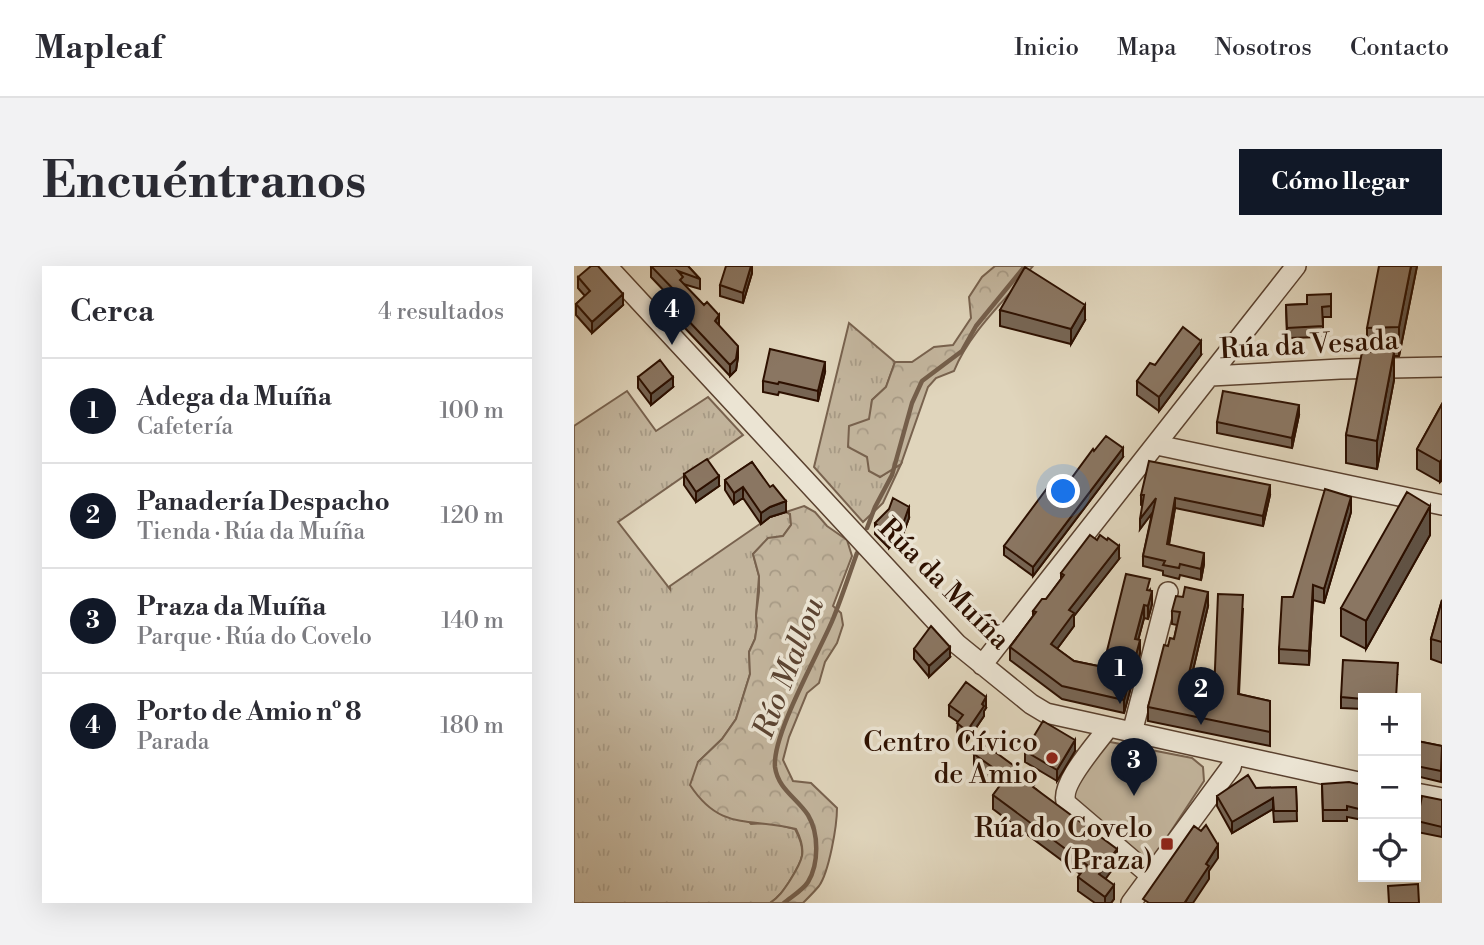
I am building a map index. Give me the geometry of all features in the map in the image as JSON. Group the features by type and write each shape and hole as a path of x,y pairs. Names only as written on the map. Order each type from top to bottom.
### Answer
{"street":[{"name":"Rúa da Muíña","path":"607,266 957,644 1046,713 1358,782"},
{"path":"1210,376 1296,266"},
{"name":"Rúa da Vesada","path":"982,665 1210,376 1442,367"},
{"path":"1176,420 1182,437 1192,452"},
{"path":"1157,445 1442,505"},
{"path":"1132,733 1168,592"},
{"path":"1108,728 1074,775 1064,793 1064,799 1150,875"},
{"path":"1131,903 1231,767 1234,756"},
{"path":"1421,794 1442,798"}],"green space":[{"path":"995,266 1033,266 969,342 954,371 936,378 928,387 901,464 880,477 869,471 867,457 848,447 849,426 869,419 872,400 886,387 895,362 912,362 934,347 953,345 971,318 969,297 982,277"},
{"path":"849,323 895,362 886,387 872,400 867,457 880,477 901,464 883,503 863,522 814,467"},
{"path":"627,391 656,431 708,397 743,435 618,522 670,589 670,586 770,517 786,512 790,514 791,525 783,536 768,539 753,554 759,576 757,626 749,652 750,674 736,719 722,739 698,762 751,824 771,823 795,829 801,844 802,857 783,891 770,903 574,903 574,426"},
{"path":"804,506 815,512 827,526 847,540 852,556 833,606 841,613 843,625 837,643 825,662 819,683 807,693 789,737 783,760 793,781 811,783 837,808 837,816 829,860 819,886 803,903 770,903 783,891 802,857 802,844 796,829 725,816 713,810 690,785 698,762 722,739 736,719 750,674 749,652 755,639 759,592 759,576 753,554 768,538 783,536 791,525 790,514 786,512"},
{"path":"1105,741 1192,758 1203,767 1204,781 1154,857 1146,860 1075,802 1071,790"}],"building":[{"path":"591,266 598,266 623,294 592,322 576,304 590,291 578,277"},
{"path":"651,266 688,266 700,279 678,271 683,277 680,280 704,305 707,302 719,315 715,321 738,346 736,359 730,365 668,299 676,292"},
{"path":"726,266 751,266 743,293 720,285"},
{"path":"1379,266 1411,266 1399,327 1367,328"},
{"path":"1025,267 1085,305 1071,329 1000,310"},
{"path":"1331,294 1331,306 1322,307 1323,326 1287,328 1286,305 1307,304 1307,295"},
{"path":"1183,327 1201,341 1159,397 1137,381 1150,363 1155,365"},
{"path":"770,349 825,362 818,391 763,381"},
{"path":"1362,352 1394,352 1377,441 1346,435"},
{"path":"660,360 673,377 651,394 638,377"},
{"path":"1223,391 1299,405 1292,438 1217,422"},
{"path":"1442,404 1442,459 1440,462 1417,449"},
{"path":"1106,436 1123,448 1033,567 1004,546 1051,483 1062,491"},
{"path":"707,459 719,476 696,492 684,474"},
{"path":"1149,461 1270,485 1263,516 1175,498 1167,544 1204,553 1201,569 1180,564 1179,568 1163,565 1165,561 1143,556 1156,498 1140,519 1144,495 1141,495"},
{"path":"752,462 770,487 773,485 786,501 761,513 743,487 734,493 725,480"},
{"path":"1325,489 1351,497 1324,589 1313,585 1309,651 1279,649 1282,597 1293,597"},
{"path":"1407,492 1430,506 1366,621 1341,608"},
{"path":"893,498 909,507 903,524 889,537 875,523 889,509"},
{"path":"1090,535 1097,540 1100,535 1107,540 1108,538 1119,546 1069,610 1074,613 1051,644 1074,661 1103,667 1126,574 1150,579 1147,590 1152,591 1148,606 1144,605 1135,639 1140,640 1124,700 1062,686 1010,647 1036,612 1033,611 1064,575 1061,573"},
{"path":"1185,587 1208,592 1186,686 1214,693 1218,594 1243,595 1238,694 1270,701 1270,732 1148,707 1164,645 1168,646 1170,638 1174,639 1180,612 1172,611 1176,596 1183,597"},
{"path":"1442,600 1442,642 1431,639"},
{"path":"931,626 950,647 929,666 914,649"},
{"path":"1343,660 1398,663 1396,693 1358,693 1358,699 1341,697"},
{"path":"966,682 986,697 982,704 984,706 967,731 957,723 963,715 949,705"},
{"path":"1043,721 1075,740 1057,770 1025,751"},
{"path":"1421,742 1442,746 1441,771 1421,767"},
{"path":"983,743 1036,782 1033,787 1117,849 1099,874 1114,885 1105,897 1078,877 1087,865 993,795 1006,777 974,754"},
{"path":"1248,775 1256,788 1296,787 1297,811 1274,811 1273,798 1232,822 1217,796"},
{"path":"1322,784 1358,784 1358,809 1347,806 1347,810 1323,810"},
{"path":"1422,796 1442,800 1442,827 1421,822"},
{"path":"1206,825 1218,845 1206,864 1209,866 1185,902 1187,903 1149,903 1143,899 1194,826 1201,831"},
{"path":"1418,884 1419,903 1389,903 1388,886"}],"waterway":[{"name":"Río Mallou","path":"867,528 892,475 912,403 922,381 962,351 976,326 1025,266"},
{"name":"Río Mallou","path":"784,903 800,891 812,875 816,839 808,815 777,775 776,753 788,715 833,619 857,553"}],"place":[{"name":"Porto de Amio nº 8","path":"672,345"},
{"name":"Adega da Muíña","path":"1120,704"},
{"name":"Panadería Despacho","path":"1201,725"},
{"name":"Centro Cívico de Amio","path":"1052,758"},
{"name":"Praza da Muíña","path":"1134,796"},
{"name":"Rúa do Covelo (Praza)","path":"1167,844"}]}
